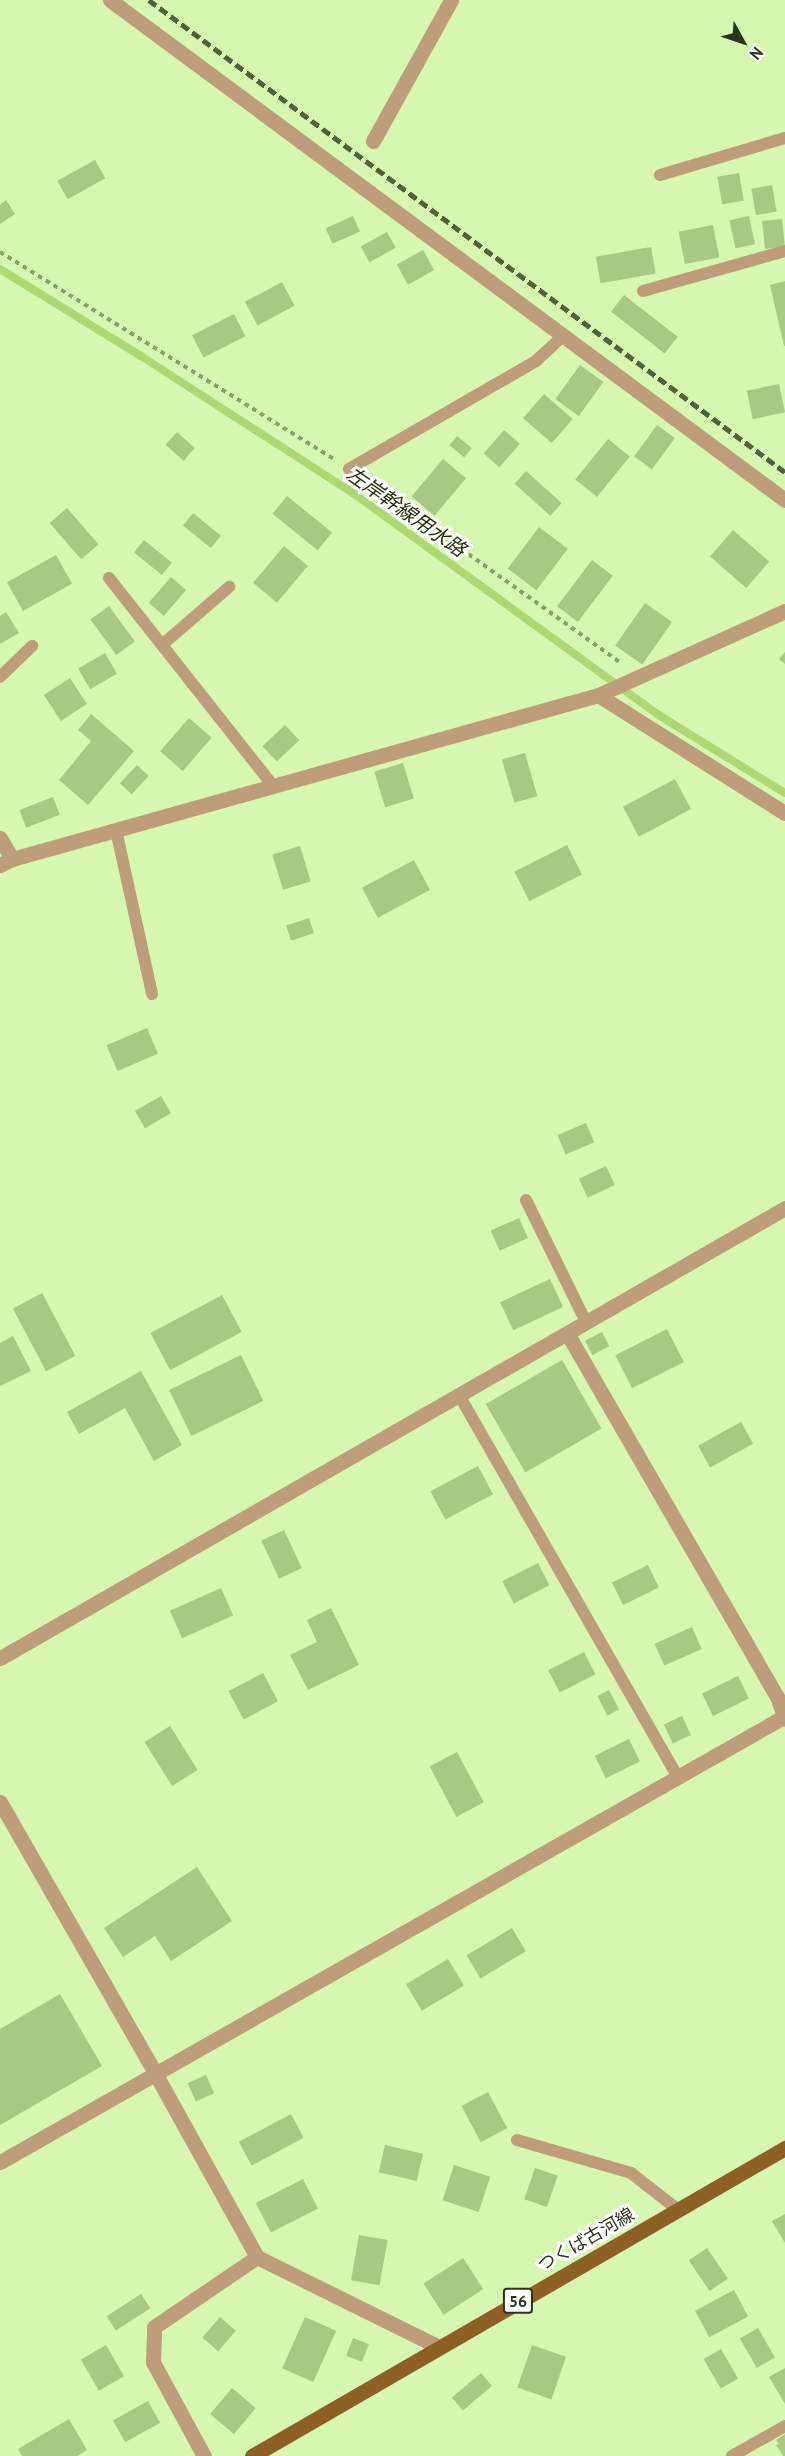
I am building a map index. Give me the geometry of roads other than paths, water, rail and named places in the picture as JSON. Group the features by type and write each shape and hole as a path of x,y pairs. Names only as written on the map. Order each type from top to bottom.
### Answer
{"main road":[{"name":"つくば古河線","path":"252,2456 785,2148"}],"street":[{"path":"110,0 785,501"},
{"path":"373,141 451,0"},
{"path":"0,838 6,862 598,695 785,611"},
{"path":"598,695 785,813"},
{"path":"0,1658 785,1208"},
{"path":"0,2162 785,1717 778,1700 567,1333"},
{"path":"0,1802 257,2257 439,2347"},
{"path":"204,2456 153,2362 154,2327 257,2257"}],"lane":[{"path":"660,175 785,138"},
{"path":"643,291 785,250"},
{"path":"349,469 536,361 564,335"},
{"path":"109,578 273,786"},
{"path":"162,645 229,587"},
{"path":"0,677 32,646"},
{"path":"116,830 152,994"},
{"path":"526,1200 586,1322"},
{"path":"459,1395 678,1777"},
{"path":"517,2140 631,2173 677,2209"},
{"path":"732,2456 785,2426"}],"waterway":[{"name":"左岸幹線用水路","path":"0,269 141,356 353,493 657,714 785,793"}],"railway":[{"path":"149,0 785,472"}]}
